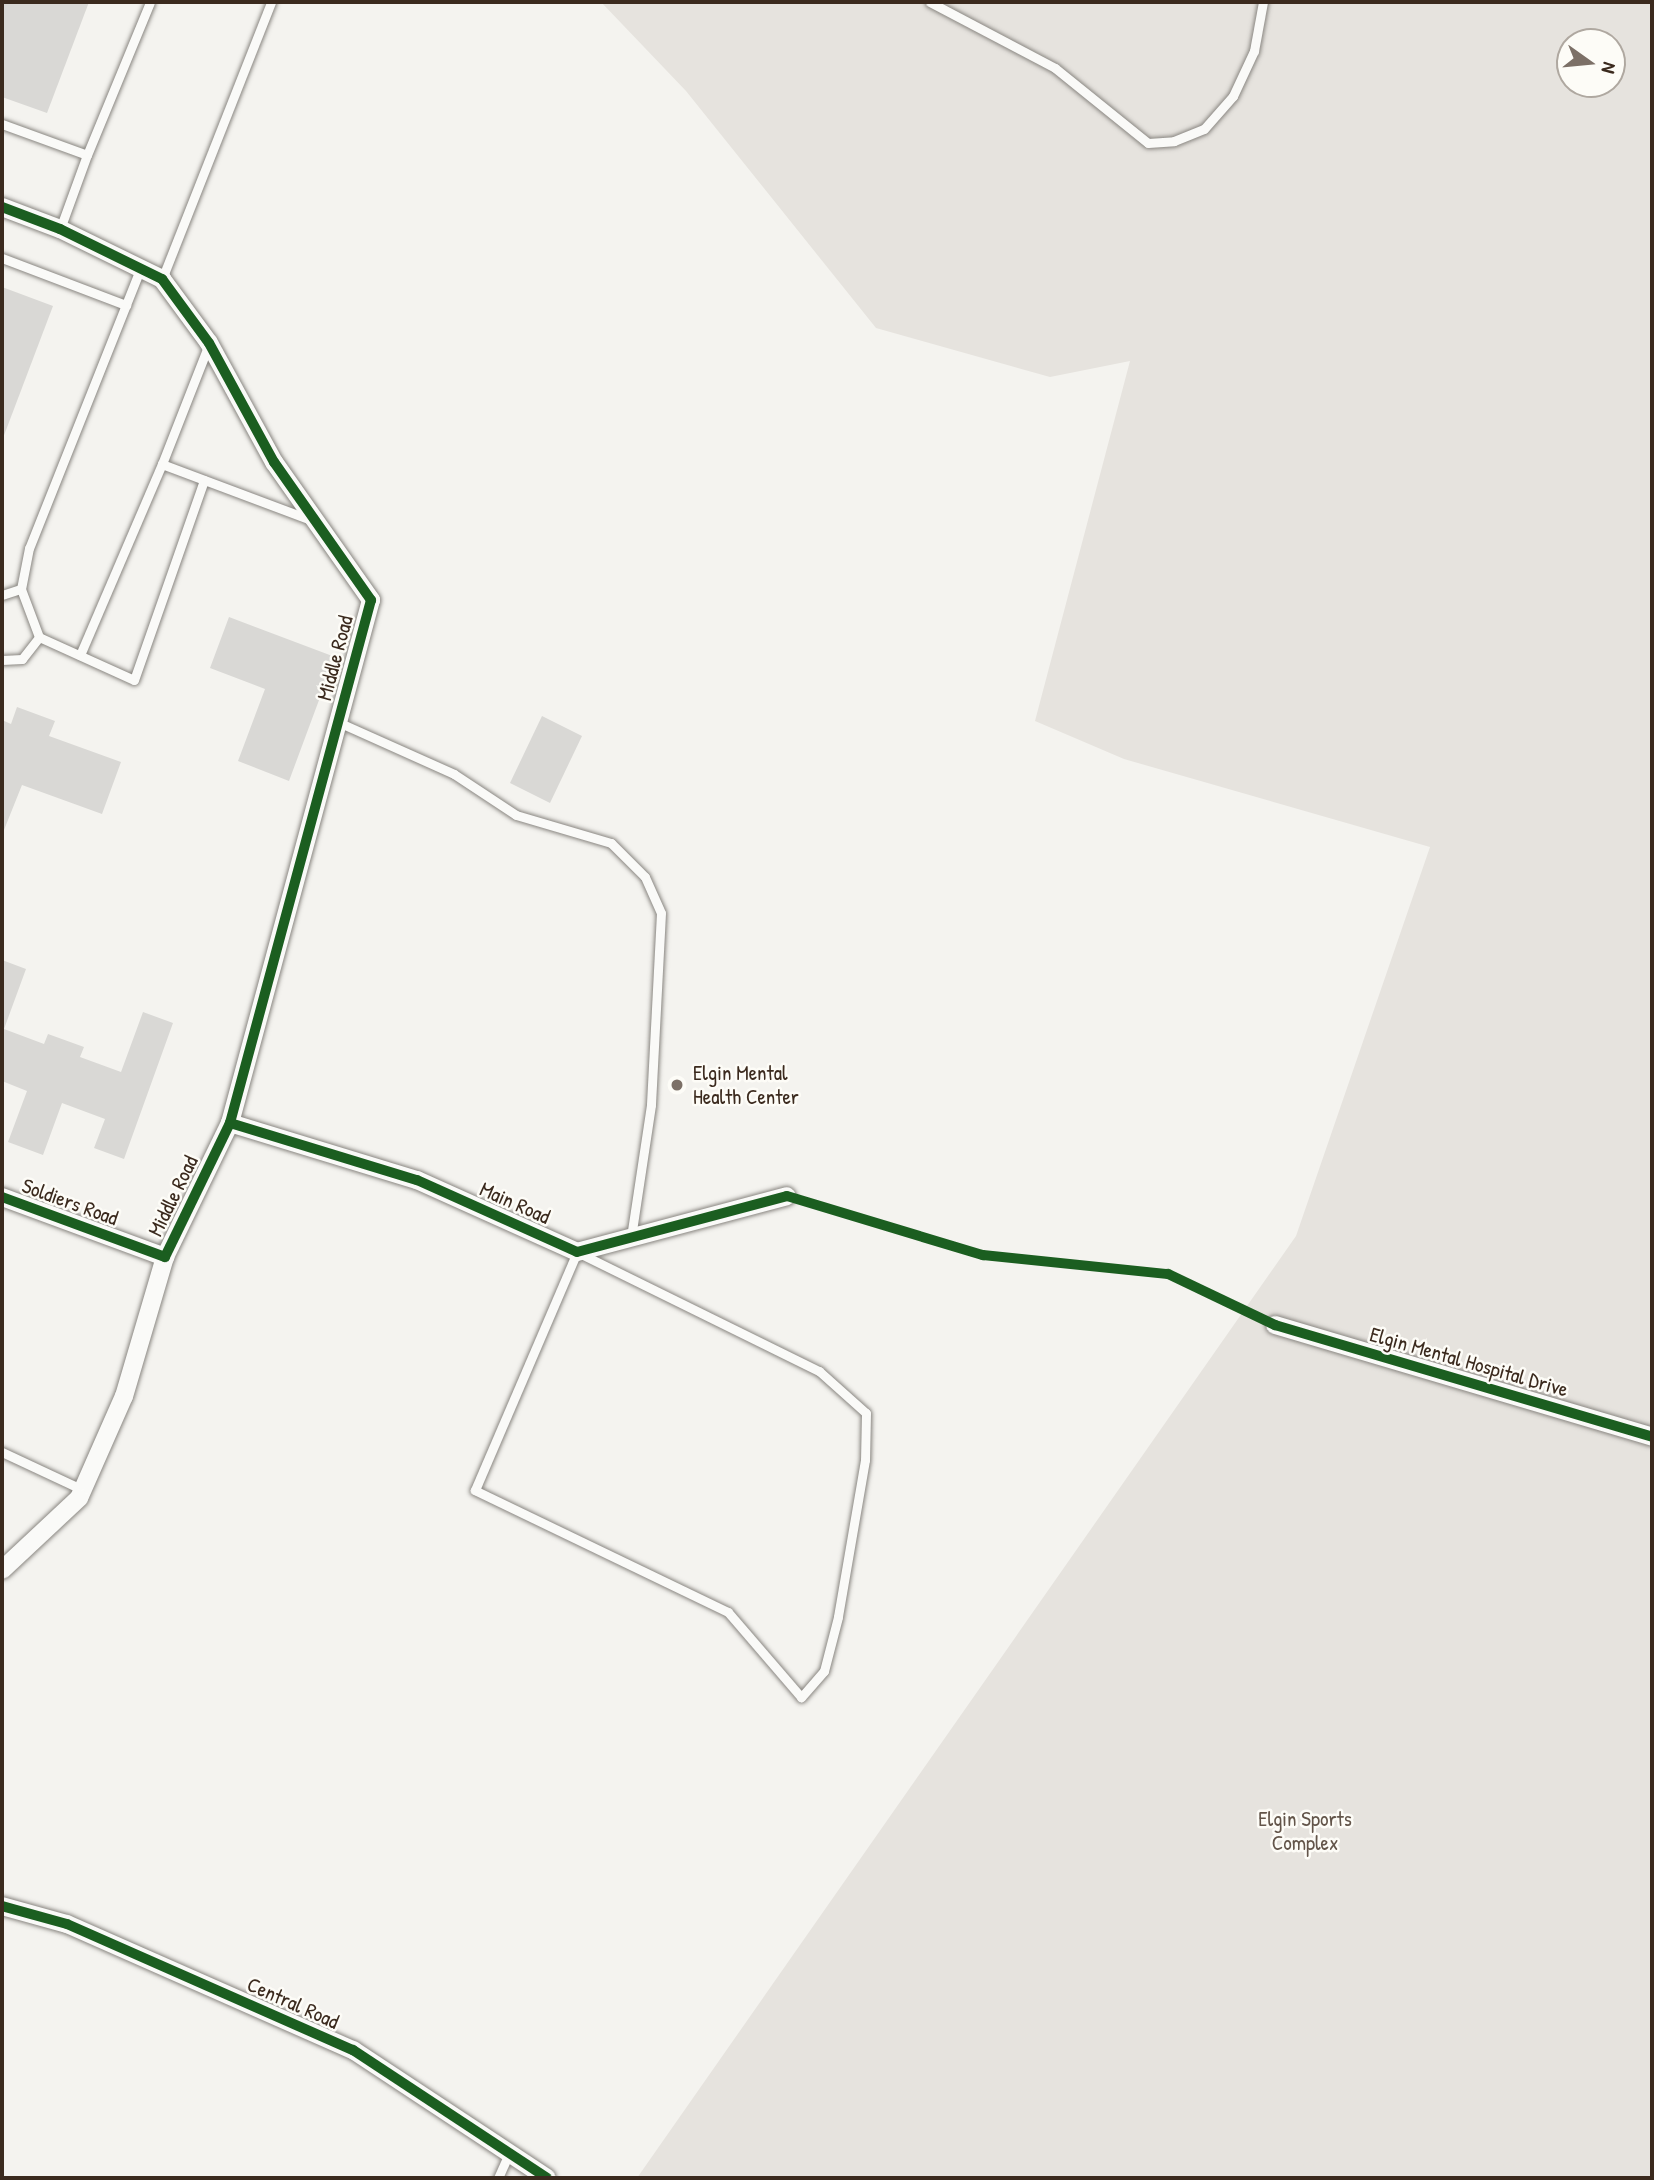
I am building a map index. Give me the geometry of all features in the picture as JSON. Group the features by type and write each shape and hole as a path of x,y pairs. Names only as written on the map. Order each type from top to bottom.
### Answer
{"street":[{"name":"Middle Road","path":"2,207 60,229 162,279 209,343 274,462 371,600 230,1123 165,1257 124,1396 83,1490 2,1570"},
{"name":"Main Road","path":"230,1123 417,1180 578,1252"},
{"path":"578,1252 787,1196"},
{"name":"Soldiers Road","path":"2,1197 165,1257"},
{"name":"Elgin Mental Hospital Drive","path":"1275,1325 1652,1437"},
{"name":"Central Road","path":"2,1906 67,1924 353,2050 547,2178"}],"lane":[{"path":"60,229 87,155 150,2"},
{"path":"162,279 271,2"},
{"path":"930,2 1055,68 1148,143 1174,141 1204,129 1233,96 1254,51 1263,2"},
{"path":"2,124 87,155"},
{"path":"2,258 126,306"},
{"path":"141,267 29,548 21,589 39,637 134,680 204,480"},
{"path":"80,655 162,464 209,343"},
{"path":"162,464 316,522"},
{"path":"2,596 21,589"},
{"path":"2,660 22,659 39,637"},
{"path":"338,722 454,774 516,815 611,843 645,877 661,913 650,1105 631,1238"},
{"path":"578,1252 819,1371 866,1413 865,1460 838,1617 824,1671 801,1697 728,1612 475,1490 578,1252"},
{"path":"2,1453 83,1490"},
{"path":"498,2178 509,2153"}],"green space":[{"name":"Elgin Sports Complex","path":"601,2 1652,2 1652,2178 637,2178 1296,1236 1430,847 1124,759 1035,721 1130,361 1050,377 876,328 686,91"}],"building":[{"path":"2,2 89,2 47,113 2,97"},
{"path":"2,287 53,306 3,438 2,438"},
{"path":"229,617 335,657 289,781 238,761 265,689 210,668"},
{"path":"17,707 55,721 49,736 121,762 102,814 22,785 2,835 2,720 11,724"},
{"path":"542,716 582,736 550,803 510,783"},
{"path":"2,960 26,969 4,1029 44,1044 48,1034 84,1047 80,1057 121,1072 143,1012 173,1023 124,1159 94,1148 105,1119 62,1103 43,1155 8,1142 27,1091 2,1081"}],"cycle path":[{"path":"2,207 60,229 162,279 209,343 274,462 371,600 230,1123 165,1257 2,1197"},
{"path":"230,1123 417,1180 577,1252 787,1196 983,1255 1168,1274 1275,1325 1652,1437"},
{"path":"2,1906 67,1924 353,2050 547,2178"}],"place":[{"name":"Elgin Mental Health Center","path":"677,1085"}]}
